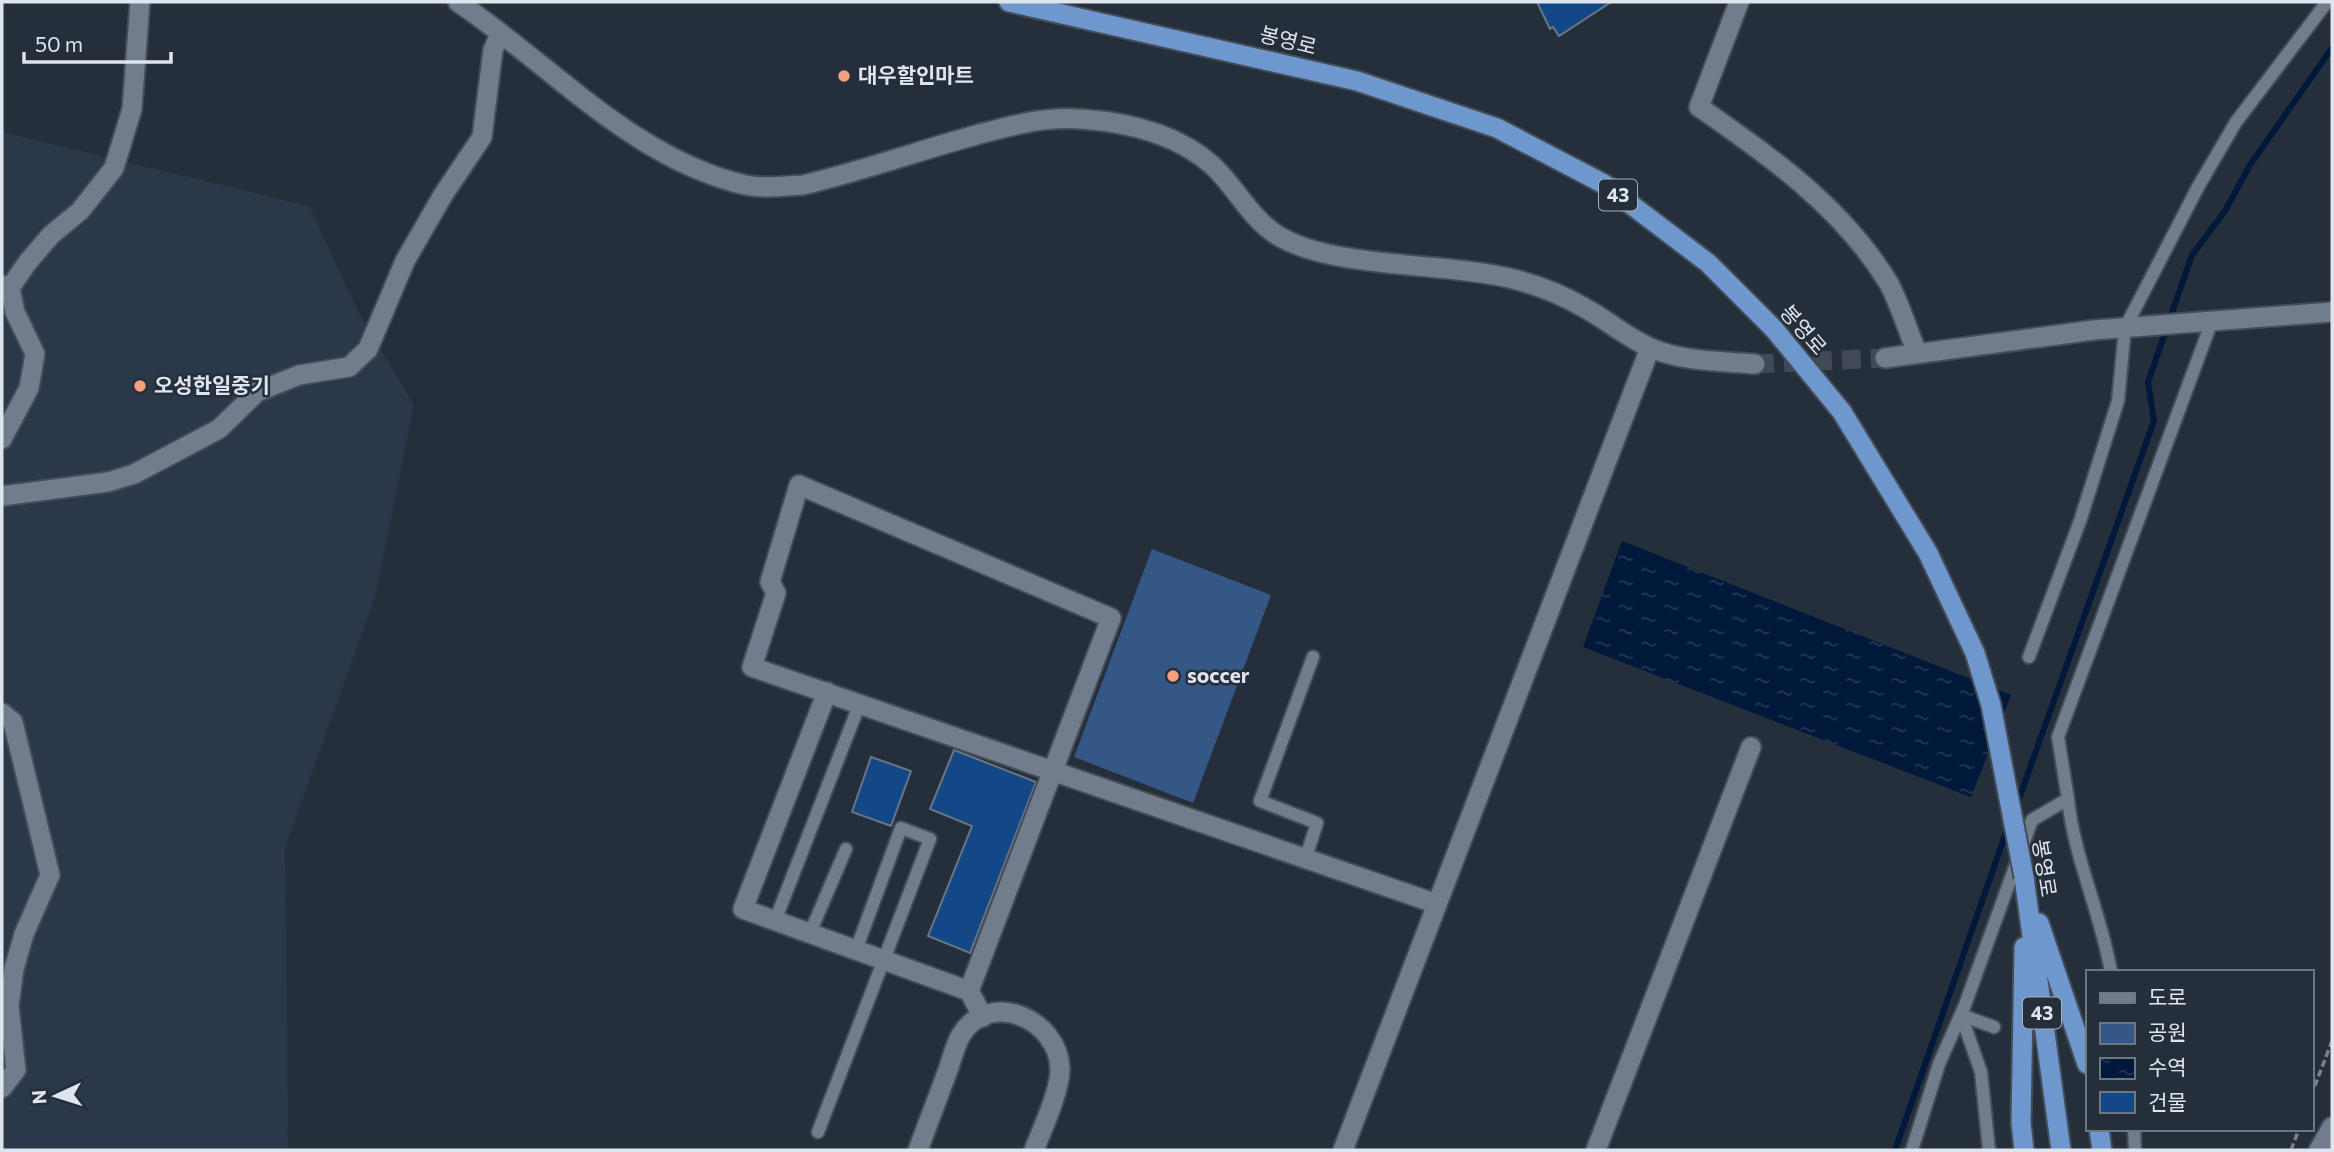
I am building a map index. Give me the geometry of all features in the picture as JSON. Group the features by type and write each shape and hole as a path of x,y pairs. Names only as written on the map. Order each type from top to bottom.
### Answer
{"highway":[{"name":"봉영로","path":"1009,2 1357,81 1497,128 1604,184 1708,264 1773,329 1842,412 1928,553 1975,653 1991,705 2024,880 2061,1150"},
{"path":"2024,880 2086,1061"},
{"path":"2024,880 2021,1124 2024,1150"},
{"path":"2099,1131 2102,1150"}],"street":[{"path":"2,439 29,388 35,354 6,287 51,235 80,211 114,168 132,109 140,2"},
{"path":"458,2 626,129 672,156 745,185 771,188 803,185 1031,121 1076,118 1115,122 1149,131 1180,144 1212,165 1276,235 1319,252 1509,278 1583,307 1650,348 1678,357 1755,364"},
{"path":"1739,2 1699,107 1774,158 1822,202 1854,237 1889,284 1917,352"},
{"path":"2,496 108,482 134,474 219,429 257,392 299,374 349,367 361,356 368,349 405,261 443,195 482,137 493,50 500,34"},
{"path":"1885,358 2130,327 2332,312"},
{"path":"1343,1150 1650,348"},
{"path":"969,990 1052,769 1111,618 799,485 770,582 776,593 751,667 1052,769 1437,904"},
{"path":"827,692 743,909 969,990 983,1017"},
{"path":"2,713 13,722 50,875 24,934 14,969 9,1006 16,1070 2,1088"},
{"path":"1596,1150 1751,747"},
{"path":"918,1150 961,1035 983,1017 1013,1013 1028,1017 1047,1032 1056,1047 1060,1070 1058,1083 1040,1148"},
{"path":"2319,1150 2332,1127"}],"lane":[{"path":"2029,657 2080,522 2118,401 2130,327 2198,187 2236,122 2328,2"},
{"path":"2110,970 2085,871 2071,830 2058,737 2205,322"},
{"path":"1306,857 1317,823 1260,801 1313,657"},
{"path":"775,920 860,703"},
{"path":"1912,1150 1939,1064 1961,1015 2032,820 2067,799"},
{"path":"818,1132 930,839 901,828 856,950"},
{"path":"810,933 846,849"},
{"path":"1961,1015 1994,1027"},
{"path":"1961,1015 1981,1072 1989,1150"},
{"path":"2134,1131 2135,1150"}],"path":[{"path":"2313,1091 2332,1041"},
{"path":"2291,1150 2298,1131"}],"shaded area":[{"path":"2,132 309,206 358,311 414,405 375,597 285,848 288,1150 2,1150"}],"green space":[{"name":"soccer","path":"1152,549 1271,595 1193,803 1074,757"}],"water":[{"path":"1622,541 2011,695 1971,797 1583,647"}],"building":[{"path":"1537,2 1611,2 1559,36 1553,27 1550,29"},
{"path":"954,750 1036,782 970,953 928,936 972,826 930,809"},
{"path":"871,757 911,771 891,826 852,812"}],"waterway":[{"path":"2017,804 2154,421 2148,382 2192,255 2225,211 2250,165 2332,48"},
{"path":"1895,1150 2008,827"}],"tunnel":[{"path":"1755,364 1885,358"}],"place":[{"name":"대우할인마트","path":"844,76"},
{"name":"오성한일중기","path":"140,386"},
{"name":"soccer","path":"1173,676"}]}
